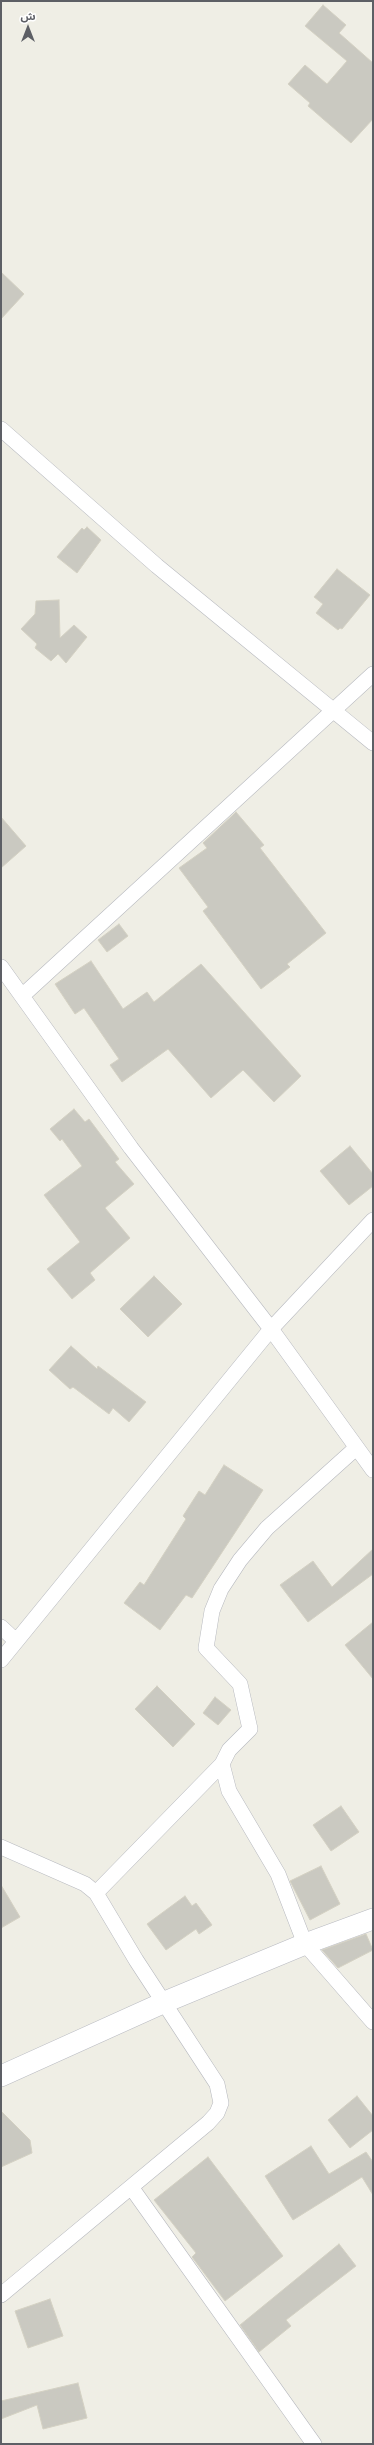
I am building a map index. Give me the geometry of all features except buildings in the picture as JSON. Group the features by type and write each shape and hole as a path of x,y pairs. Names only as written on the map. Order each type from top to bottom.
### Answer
{"street":[{"path":"1,428 157,566 332,711 373,743"},
{"path":"22,996 373,674"},
{"path":"1,967 131,1148 271,1329 373,1470"},
{"path":"1,1660 271,1329 373,1220"},
{"path":"96,1894 222,1764 228,1750 250,1729 240,1684 206,1648 212,1611 221,1589 240,1560 267,1528 356,1448"},
{"path":"1,1627 16,1641"},
{"path":"222,1764 229,1791 278,1874 305,1944 373,2022"},
{"path":"1,1847 85,1884 96,1894 136,1960 165,2002 217,2084 221,2103 217,2113 208,2123 1,2295"},
{"path":"1,2076 165,2002 305,1944 373,1919"},
{"path":"131,2187 314,2444"}]}
